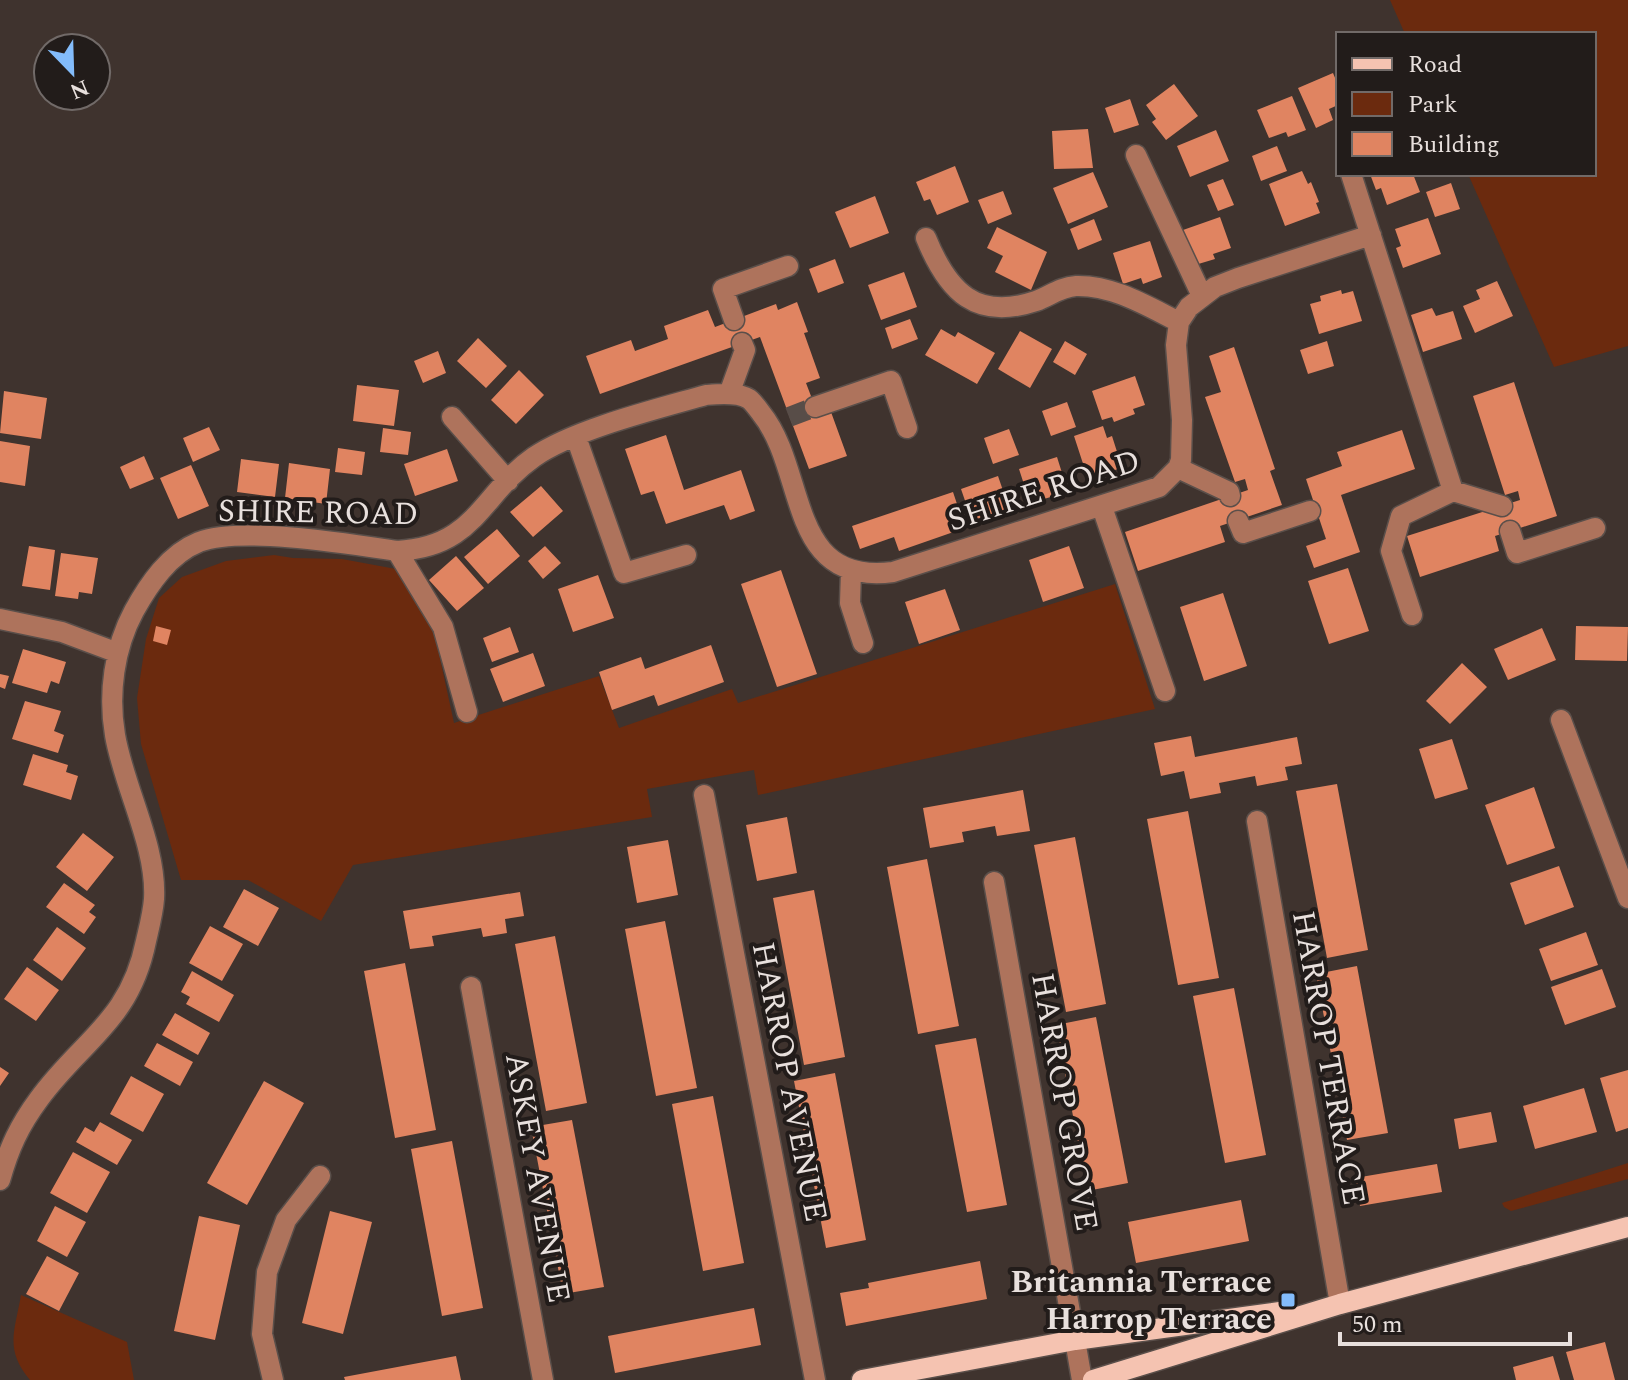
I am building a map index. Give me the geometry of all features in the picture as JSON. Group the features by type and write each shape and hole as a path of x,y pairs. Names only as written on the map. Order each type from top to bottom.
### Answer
{"main road":[{"path":"1093,1380 1340,1304 1628,1227"},
{"path":"862,1380 1075,1340 1340,1304"}],"street":[{"path":"1136,155 1202,296"},
{"path":"1352,176 1453,491"},
{"path":"926,238 948,283 968,301 992,308 1017,307 1043,298 1057,289 1076,286 1102,289 1133,299 1179,322 1202,296 1238,278 1371,235"},
{"path":"734,320 723,289 788,266"},
{"name":"SHIRE ROAD","path":"851,571 871,575 893,572 1159,487 1178,468 1182,446 1176,345 1179,322"},
{"path":"742,343 745,350 729,394 749,399 778,420 781,450 807,528 817,546 851,571 850,603 863,643"},
{"path":"815,407 891,381 907,428"},
{"name":"SHIRE ROAD","path":"0,1180 5,1142 40,1097 111,1021 134,983 146,944 154,898 148,852 114,733 112,690 118,653 129,620 142,595 161,571 179,553 199,542 222,536 251,536 397,551 417,550 444,541 468,526 532,458 576,437 673,404 706,395 729,394"},
{"path":"452,417 508,481"},
{"path":"576,437 624,573 686,555"},
{"path":"1178,468 1229,492 1230,496"},
{"path":"1412,615 1391,551 1401,516 1453,491 1502,506"},
{"path":"1102,507 1165,691"},
{"path":"1238,521 1243,533 1310,511"},
{"path":"1510,531 1517,553 1595,528"},
{"path":"397,551 443,627 467,712"},
{"path":"0,619 62,632 118,653"},
{"path":"1561,720 1628,898"},
{"name":"HARROP AVENUE","path":"704,795 815,1380"},
{"name":"HARROP TERRACE","path":"1257,821 1340,1304"},
{"name":"HARROP GROVE","path":"994,882 1082,1380"},
{"name":"ASKEY AVENUE","path":"471,987 543,1380"},
{"path":"273,1380 262,1334 267,1272 286,1220 320,1176"}],"green space":[{"path":"1390,0 1628,0 1628,346 1554,367 1469,176 1596,176 1596,32 1404,32"},
{"path":"274,555 342,559 396,569 434,631 454,723 599,676 619,728 732,689 738,703 1115,584 1155,709 758,795 754,770 647,789 652,817 353,865 321,921 248,880 181,880 141,744 137,698 146,639 159,598 182,577 226,561"},
{"path":"1628,1163 1628,1179 1511,1211 1502,1203"},
{"path":"21,1295 127,1342 134,1380 30,1380 14,1349 14,1330"}],"building":[{"path":"1333,73 1336,106 1329,109 1333,120 1316,128 1298,88"},
{"path":"1174,84 1198,116 1166,140 1152,122 1156,119 1146,105"},
{"path":"1292,96 1306,130 1288,137 1286,132 1269,138 1257,110"},
{"path":"1130,99 1139,125 1114,133 1105,108"},
{"path":"1088,129 1093,168 1054,169 1052,131"},
{"path":"1216,130 1229,161 1190,177 1177,146"},
{"path":"1277,146 1287,171 1261,181 1252,156"},
{"path":"955,166 969,202 937,215 930,199 924,201 916,182"},
{"path":"1302,171 1308,184 1311,182 1320,213 1285,226 1269,184"},
{"path":"1093,172 1108,207 1068,224 1053,188"},
{"path":"1371,176 1414,176 1420,192 1387,205 1381,188 1376,190"},
{"path":"1223,179 1234,205 1218,211 1207,185"},
{"path":"1451,183 1460,209 1435,217 1426,192"},
{"path":"1003,191 1012,214 988,224 978,200"},
{"path":"875,196 889,233 850,248 835,212"},
{"path":"1220,217 1231,248 1213,254 1215,259 1195,265 1183,230"},
{"path":"1428,218 1441,254 1403,268 1396,248 1401,246 1395,229"},
{"path":"1094,219 1102,240 1078,250 1070,229"},
{"path":"997,227 1047,252 1031,290 995,272 1003,256 987,248"},
{"path":"1150,241 1162,277 1143,284 1141,278 1123,284 1113,253"},
{"path":"835,259 844,283 818,293 809,269"},
{"path":"904,272 917,307 881,320 868,285"},
{"path":"1497,281 1513,316 1475,333 1463,306 1480,299 1476,290"},
{"path":"1341,290 1342,294 1353,291 1362,321 1319,334 1310,304 1321,301 1320,296"},
{"path":"797,302 820,378 806,383 819,417 831,412 847,456 809,469 760,337 600,394 586,356 631,340 635,351 668,339 664,326 708,310 715,327 776,304 778,310"},
{"path":"1432,308 1436,316 1453,311 1462,339 1423,352 1411,315"},
{"path":"910,319 918,339 892,349 885,328"},
{"path":"941,329 955,337 958,332 995,353 977,384 925,355"},
{"path":"1020,331 1052,349 1030,388 998,369"},
{"path":"478,338 507,366 486,388 457,361"},
{"path":"1065,341 1087,354 1075,375 1053,362"},
{"path":"1327,341 1334,366 1308,374 1300,350"},
{"path":"1234,347 1275,469 1270,471 1282,505 1220,526 1225,542 1138,571 1125,532 1248,490 1245,479 1235,482 1205,397 1221,392 1209,356"},
{"path":"438,351 446,373 423,383 414,361"},
{"path":"519,370 544,395 516,424 491,400"},
{"path":"1135,376 1145,405 1133,409 1135,414 1114,422 1112,417 1102,420 1092,391"},
{"path":"1514,382 1557,516 1495,536 1499,551 1420,577 1407,536 1520,500 1518,491 1505,495 1473,396"},
{"path":"357,385 399,390 394,426 353,421"},
{"path":"4,391 47,398 41,439 0,433"},
{"path":"1067,402 1076,427 1051,436 1042,411"},
{"path":"1103,426 1107,438 1112,436 1119,458 1114,459 1118,469 1088,479 1074,436"},
{"path":"209,427 220,450 193,462 183,438"},
{"path":"383,428 411,432 408,455 380,452"},
{"path":"1009,429 1019,455 993,464 984,438"},
{"path":"1402,430 1415,469 1341,495 1360,552 1314,568 1306,546 1326,539 1306,479 1342,466 1337,452"},
{"path":"666,435 684,490 741,470 755,511 730,520 724,505 666,524 654,491 641,495 625,449"},
{"path":"0,441 30,446 25,486 0,482"},
{"path":"338,448 365,452 362,475 335,472"},
{"path":"447,449 458,481 415,496 404,464"},
{"path":"144,456 154,479 130,489 120,467"},
{"path":"1057,457 1068,492 1030,503 1019,469"},
{"path":"241,459 279,464 275,497 237,492"},
{"path":"289,463 330,469 326,504 285,498"},
{"path":"191,465 209,506 178,519 160,478"},
{"path":"998,476 1009,508 972,521 961,489"},
{"path":"541,486 563,511 533,537 510,512"},
{"path":"953,492 965,528 899,551 894,537 860,549 852,526"},
{"path":"497,529 520,556 488,584 464,557"},
{"path":"29,546 55,550 50,590 22,586"},
{"path":"545,546 561,563 543,579 528,561"},
{"path":"1069,546 1084,588 1043,602 1029,560"},
{"path":"61,553 98,558 92,594 79,592 78,599 55,596"},
{"path":"456,556 484,588 457,611 429,580"},
{"path":"1348,568 1369,631 1329,644 1308,581"},
{"path":"781,570 817,674 777,687 741,584"},
{"path":"598,575 614,618 573,632 558,589"},
{"path":"945,589 960,630 919,644 905,602"},
{"path":"1223,593 1247,666 1204,681 1180,607"},
{"path":"156,626 171,630 167,645 153,641"},
{"path":"1576,626 1628,627 1627,661 1575,660"},
{"path":"510,627 519,652 492,662 483,638"},
{"path":"1542,628 1556,660 1508,680 1494,649"},
{"path":"711,645 724,682 658,706 654,695 612,710 599,672 641,657 645,669"},
{"path":"23,649 66,662 59,684 51,681 47,693 12,683"},
{"path":"533,653 545,686 503,702 490,669"},
{"path":"1462,663 1487,687 1450,724 1426,701"},
{"path":"0,674 9,676 5,689 0,687"},
{"path":"25,701 61,711 54,731 64,735 58,753 12,739"},
{"path":"1191,736 1195,757 1297,737 1302,764 1285,767 1288,780 1257,786 1255,776 1219,783 1221,793 1190,799 1184,771 1161,776 1154,743"},
{"path":"1452,739 1468,789 1435,799 1419,749"},
{"path":"33,754 68,765 66,772 78,776 71,800 23,785"},
{"path":"1337,784 1368,950 1327,958 1296,791"},
{"path":"1534,787 1555,848 1507,865 1485,805"},
{"path":"1023,790 1030,831 997,836 995,826 962,832 964,842 930,848 923,808"},
{"path":"1188,811 1219,978 1178,985 1147,819"},
{"path":"787,817 797,873 757,881 746,825"},
{"path":"83,833 114,857 87,891 56,867"},
{"path":"1075,837 1106,1004 1066,1012 1034,845"},
{"path":"668,840 678,895 637,903 627,847"},
{"path":"927,859 959,1026 918,1034 887,867"},
{"path":"1559,866 1574,907 1525,925 1510,883"},
{"path":"64,883 95,905 89,912 96,917 84,934 46,907"},
{"path":"244,889 279,908 258,946 223,927"},
{"path":"814,890 845,1057 804,1065 773,898"},
{"path":"520,892 524,916 505,919 507,933 483,937 481,928 432,936 434,946 410,949 403,911"},
{"path":"665,921 697,1088 656,1096 625,929"},
{"path":"210,926 243,944 222,981 189,963"},
{"path":"57,927 86,948 62,981 33,960"},
{"path":"1586,932 1598,965 1551,981 1539,949"},
{"path":"555,936 587,1103 546,1111 515,944"},
{"path":"405,963 436,1130 395,1138 364,971"},
{"path":"1357,966 1388,1133 1347,1140 1316,974"},
{"path":"27,967 59,990 36,1021 4,999"},
{"path":"1602,969 1616,1007 1565,1025 1551,987"},
{"path":"192,971 234,995 219,1022 186,1004 190,997 181,992"},
{"path":"1234,988 1266,1155 1225,1163 1193,996"},
{"path":"175,1013 210,1033 198,1055 162,1035"},
{"path":"1096,1017 1128,1183 1087,1191 1056,1025"},
{"path":"976,1038 1007,1205 967,1212 935,1045"},
{"path":"157,1043 193,1062 180,1086 144,1066"},
{"path":"0,1067 9,1073 0,1086"},
{"path":"1628,1070 1628,1128 1616,1132 1600,1078"},
{"path":"835,1073 866,1240 826,1248 794,1081"},
{"path":"131,1076 164,1094 143,1132 110,1114"},
{"path":"264,1081 304,1103 247,1205 207,1183"},
{"path":"1584,1088 1597,1132 1535,1149 1523,1106"},
{"path":"713,1096 744,1263 703,1271 672,1104"},
{"path":"1491,1112 1497,1142 1459,1149 1454,1119"},
{"path":"572,1120 604,1287 563,1294 531,1127"},
{"path":"100,1122 132,1140 117,1165 76,1142 85,1127 94,1132"},
{"path":"452,1141 483,1308 442,1316 411,1149"},
{"path":"73,1152 110,1172 87,1213 50,1193"},
{"path":"1437,1164 1442,1192 1360,1206 1355,1178"},
{"path":"1241,1200 1249,1241 1136,1263 1128,1222"},
{"path":"55,1206 86,1222 67,1257 37,1241"},
{"path":"330,1211 372,1222 343,1334 302,1323"},
{"path":"199,1216 240,1225 215,1340 174,1331"},
{"path":"47,1256 79,1273 59,1311 26,1294"},
{"path":"980,1261 987,1299 846,1326 840,1293 869,1288 868,1283"},
{"path":"754,1308 761,1345 615,1373 608,1336"},
{"path":"1605,1342 1615,1380 1574,1380 1566,1352"},
{"path":"456,1356 461,1380 345,1380 344,1377"},
{"path":"1553,1356 1560,1380 1516,1380 1513,1367"}],"tunnel":[{"path":"789,417 815,407"}],"place":[{"name":"Britannia Terrace Harrop Terrace","path":"1288,1300"}]}
